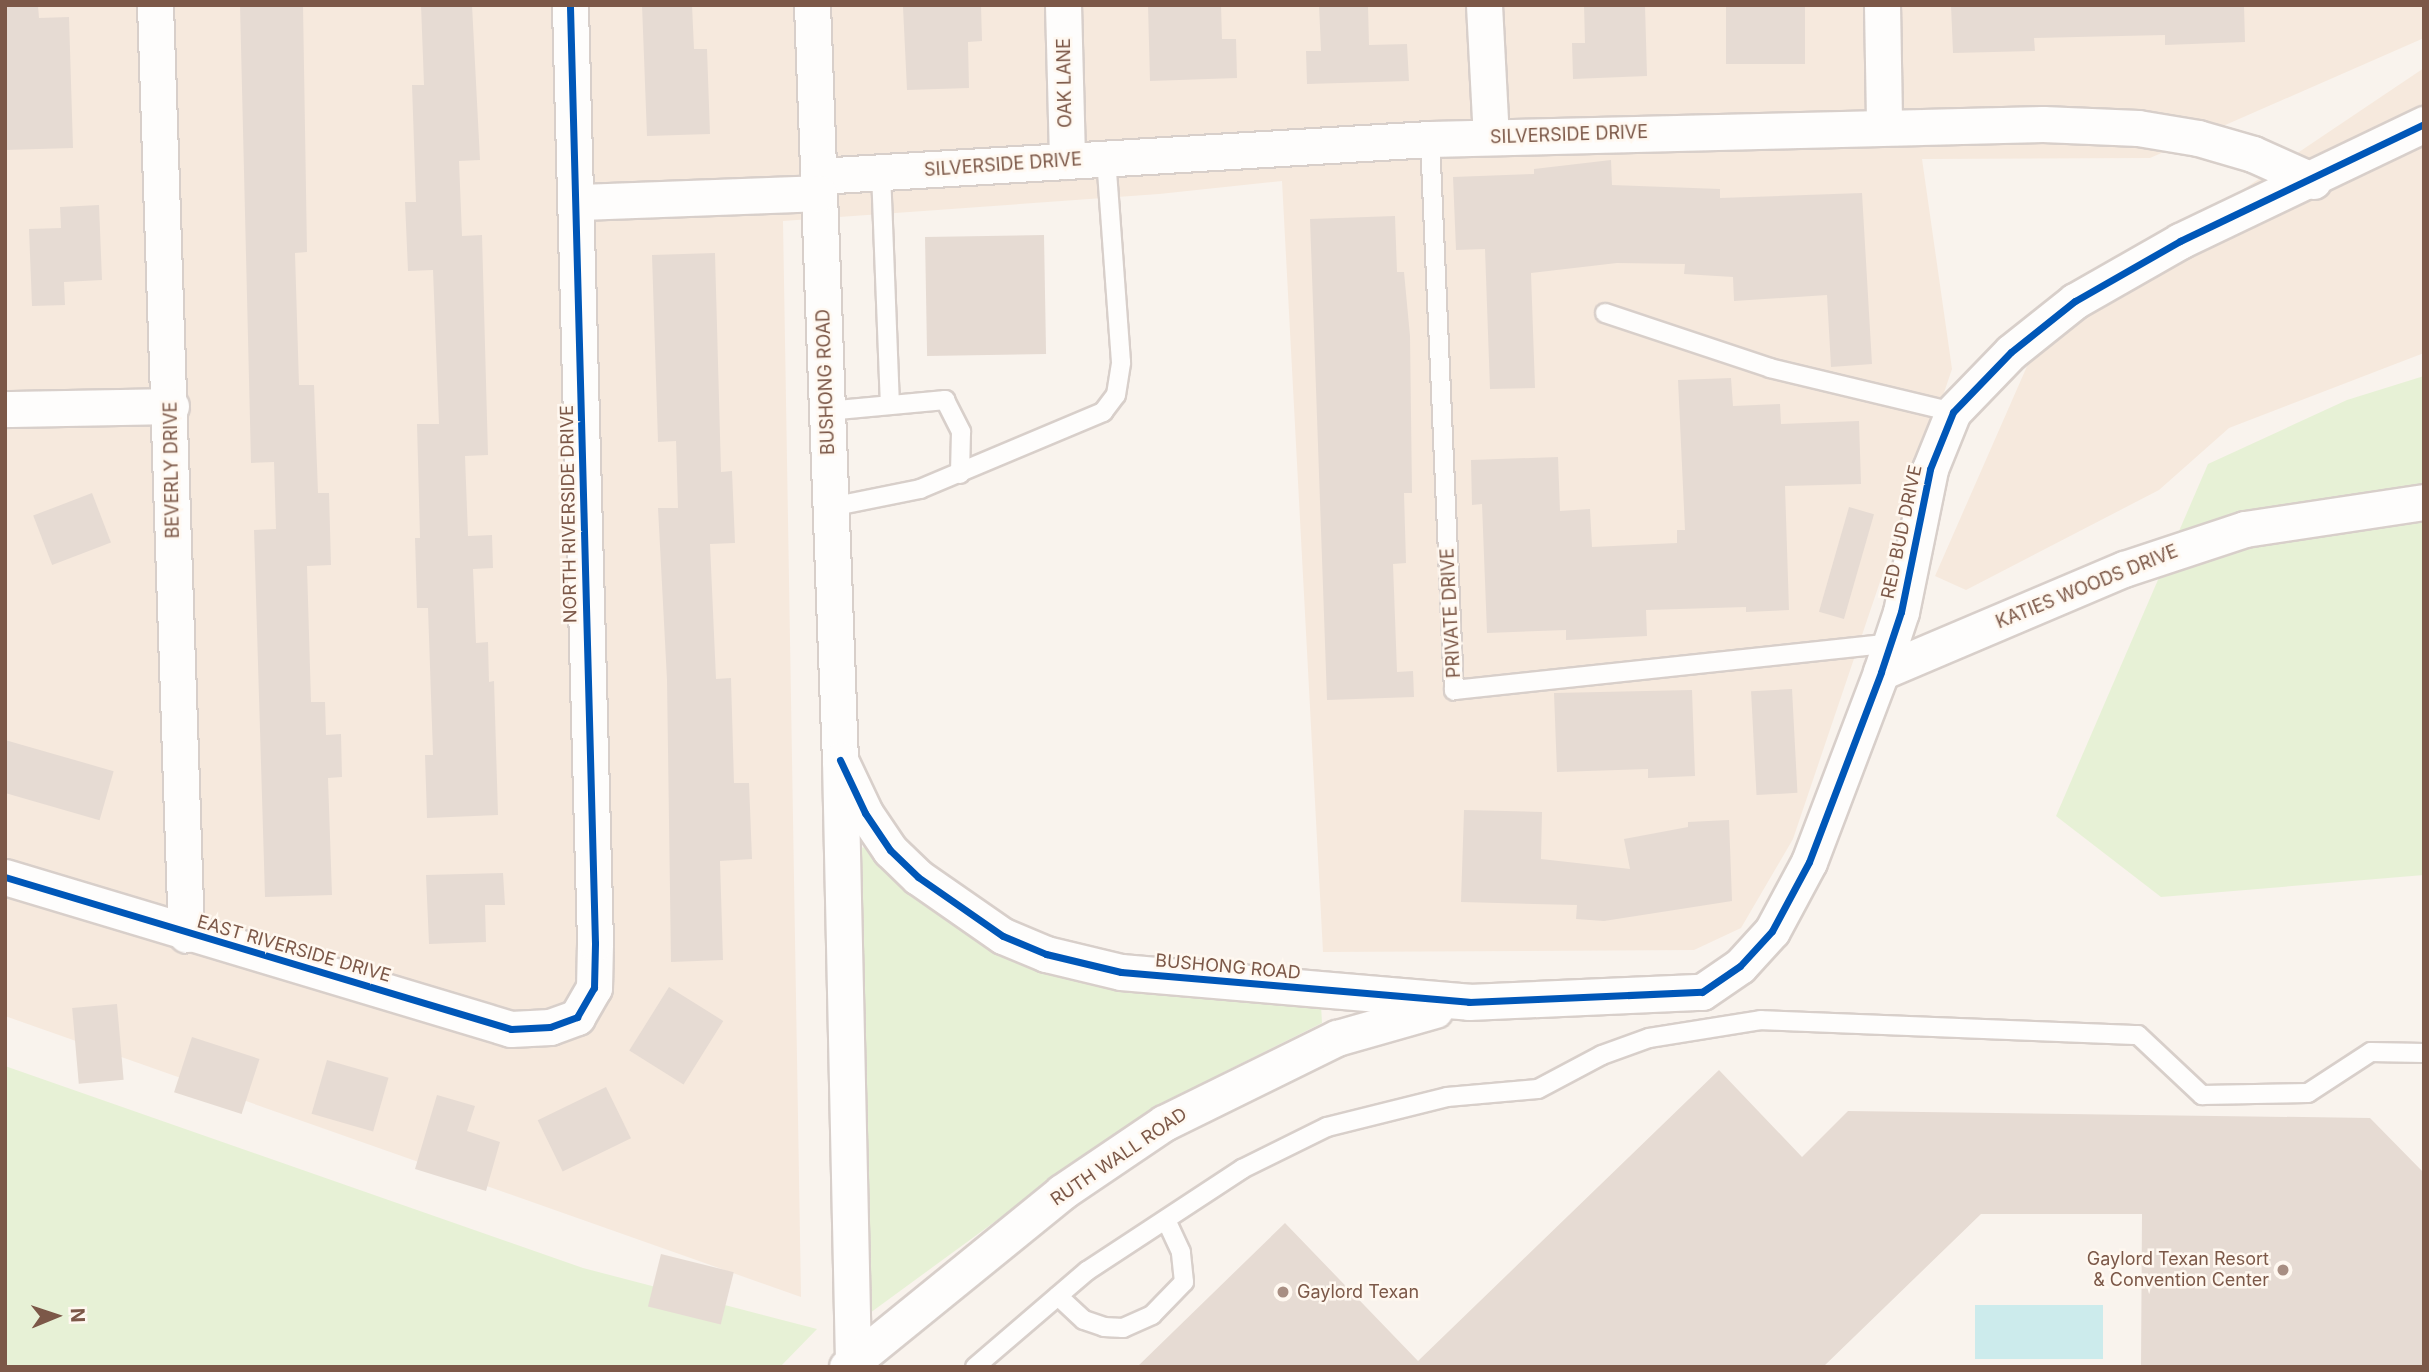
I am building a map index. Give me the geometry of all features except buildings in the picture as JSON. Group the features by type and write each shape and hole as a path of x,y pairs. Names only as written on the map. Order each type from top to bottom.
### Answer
{"street":[{"name":"BEVERLY DRIVE","path":"155,5 171,406 186,934"},
{"name":"NORTH RIVERSIDE DRIVE","path":"570,5 578,202 595,943 594,988 577,1017"},
{"name":"BUSHONG ROAD","path":"812,5 840,760 850,1364"},
{"name":"OAK LANE","path":"1063,5 1067,161"},
{"path":"1484,5 1491,137"},
{"path":"1882,5 1884,125"},
{"name":"RED BUD DRIVE","path":"1702,992 1740,966 1772,931 1809,862 1886,658 1930,469 1953,412 2011,352 2075,301 2180,241 2312,181 2424,124"},
{"name":"SILVERSIDE DRIVE","path":"578,202 818,185 881,172 1106,158 1430,139 1884,125 2138,128 2198,138 2253,154 2312,181"},
{"path":"5,409 171,406"},
{"name":"KATIES WOODS DRIVE","path":"1886,658 2124,569 2245,529 2424,502"},
{"name":"BUSHONG ROAD","path":"840,760 865,813 918,877 1003,936 1046,954 1134,974 1469,1002 1702,992"},
{"name":"EAST RIVERSIDE DRIVE","path":"5,877 186,934 511,1029 550,1027 577,1017"},
{"name":"RUTH WALL ROAD","path":"850,1364 1062,1192 1164,1122 1337,1038 1469,1002"}],"lane":[{"name":"PRIVATE DRIVE","path":"1430,139 1454,690 1886,658"},
{"path":"831,507 920,489 1073,428 1103,412 1116,394 1121,362 1106,158"},
{"path":"881,172 890,404"},
{"path":"1605,313 1770,369 1953,412"},
{"path":"827,411 945,400 961,432 960,474"},
{"path":"975,1367 1058,1296 1166,1220 1242,1169 1327,1127 1447,1097 1538,1089 1602,1055 1649,1038 1761,1020 2138,1035 2202,1094 2308,1093 2371,1052 2424,1054"},
{"path":"1058,1296 1084,1320 1104,1327 1123,1328 1152,1315 1184,1282 1181,1252 1166,1220"}],"shaded area":[{"path":"5,5 2424,5 2424,38 2150,158 1922,159 1952,369 1793,839 1741,928 1694,950 1323,952 1282,181 1159,194 783,221 801,1297 5,1016"},
{"path":"2424,68 2424,353 2229,428 2159,490 1966,590 1935,576 2028,364 2238,193"}],"green space":[{"path":"2424,376 2424,875 2161,897 2056,816 2208,464 2347,400"},
{"path":"872,847 1006,956 1321,1005 1322,1023 1224,1072 1101,1144 870,1313 854,848"},
{"path":"5,1066 583,1268 817,1329 780,1367 5,1367"}],"water":[{"path":"1975,1305 2103,1305 2103,1359 1975,1359"}],"cycle path":[{"path":"5,877 511,1029 550,1027 577,1017 594,988 595,943 570,5"},
{"path":"840,760 865,813 890,850 918,877 1003,936 1046,954 1121,972 1469,1002 1702,992 1740,966 1772,931 1809,862 1901,612 1930,469 1953,412 2011,352 2075,301 2180,241 2424,124"}],"place":[{"name":"Gaylord Texan Resort & Convention Center","path":"2283,1270"},
{"name":"Gaylord Texan","path":"1283,1292"}]}
